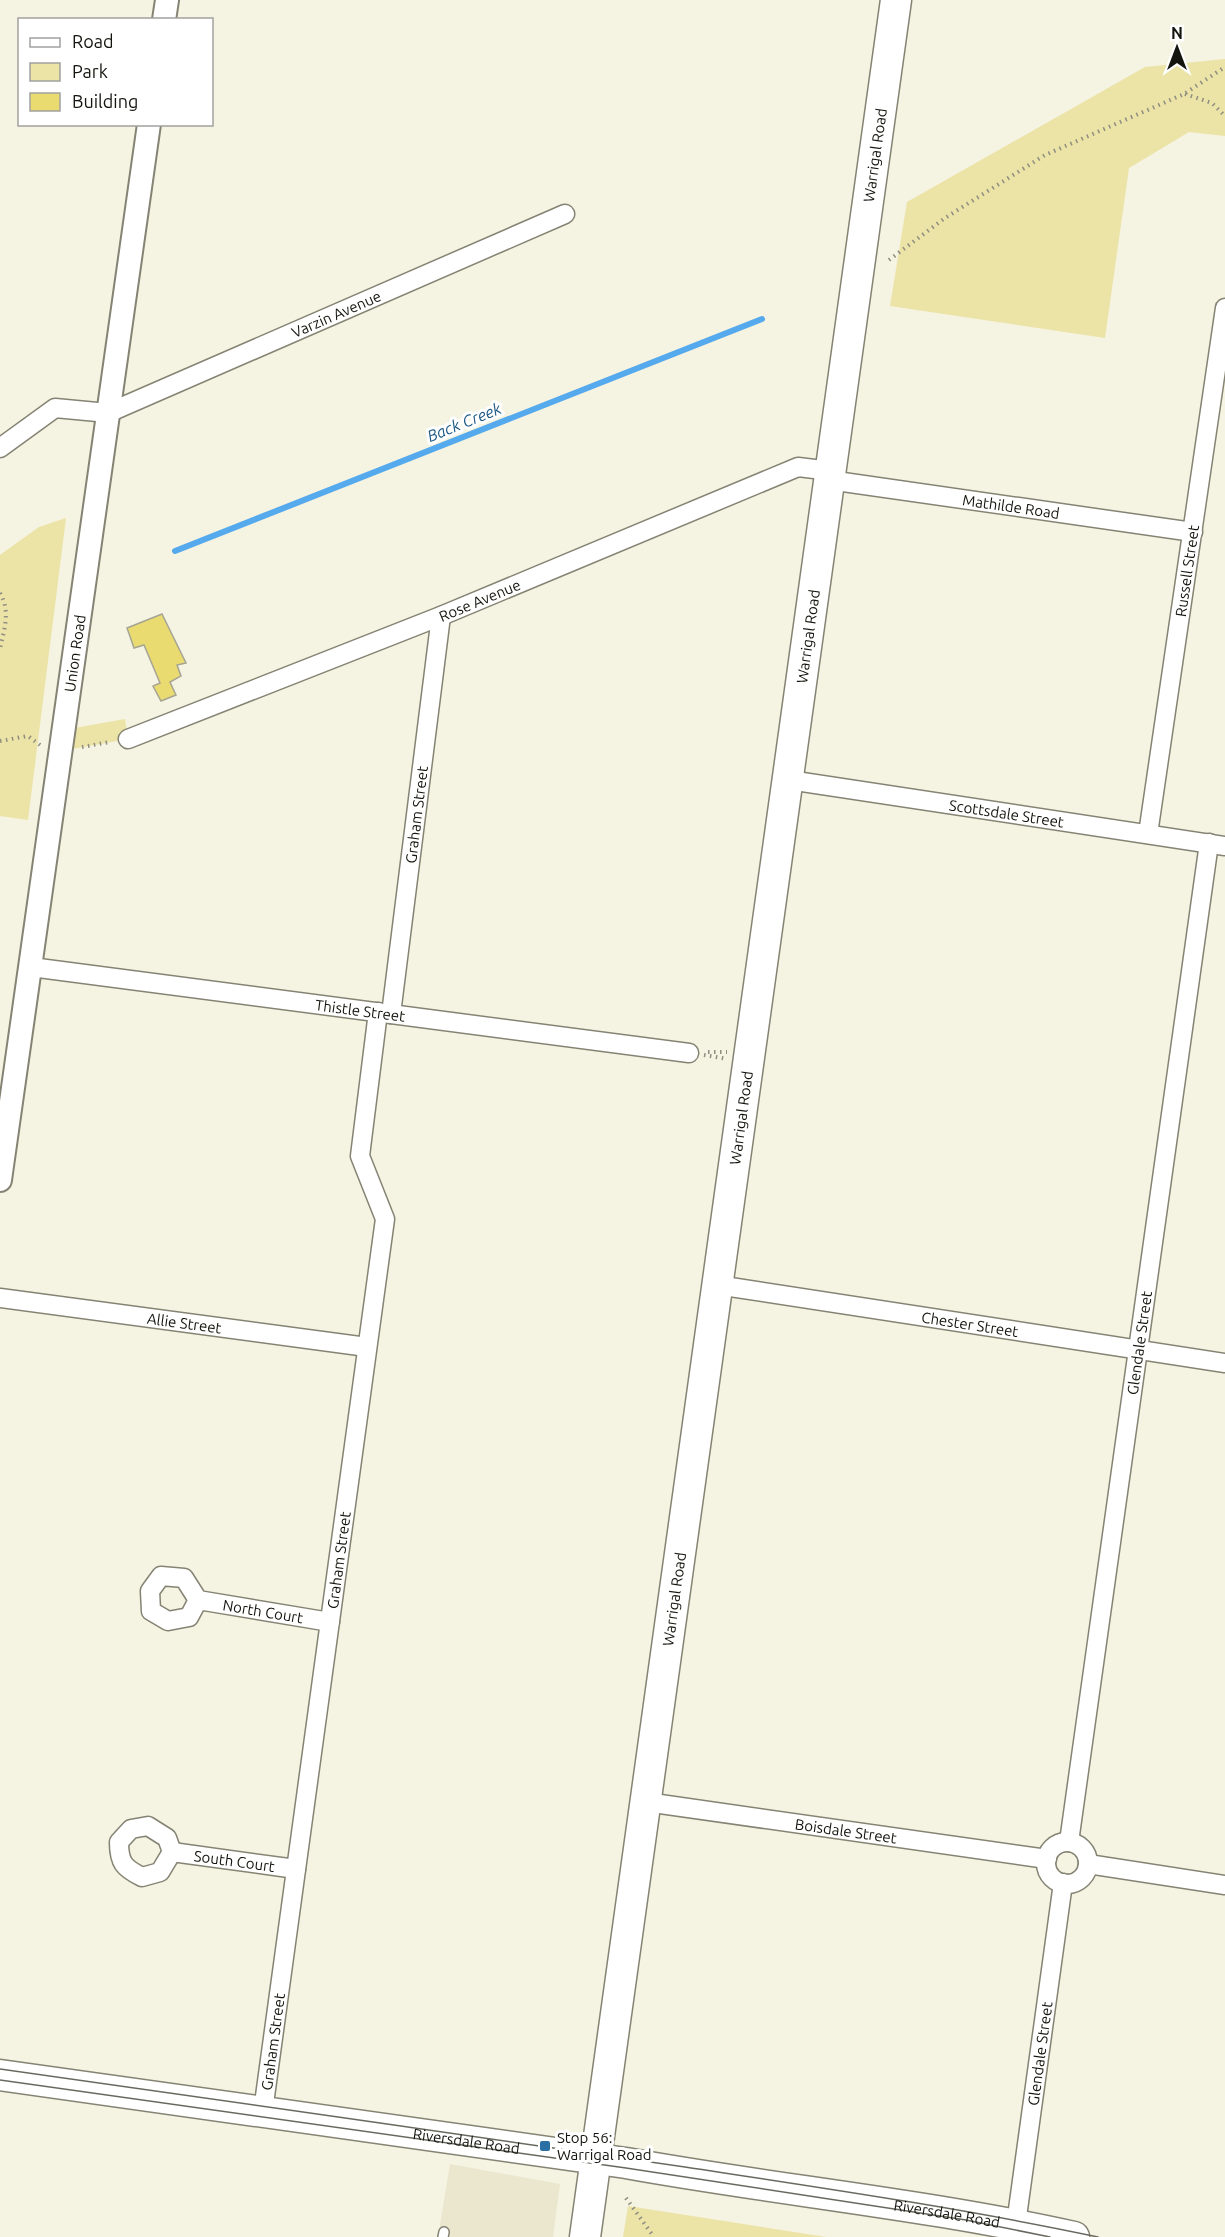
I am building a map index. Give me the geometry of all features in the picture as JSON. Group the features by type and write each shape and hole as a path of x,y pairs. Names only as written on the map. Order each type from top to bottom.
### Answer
{"main road":[{"name":"Warrigal Road","path":"585,2237 896,0"},
{"name":"Riversdale Road","path":"0,2074 597,2159 721,2180 913,2207 1016,2224 1074,2237"}],"street":[{"path":"164,18 167,0"},
{"name":"Union Road","path":"0,1180 6,1099 31,968 149,126"},
{"name":"Varzin Avenue","path":"108,413 565,214"},
{"name":"Russell Street","path":"1148,834 1225,308"},
{"path":"0,448 55,408 108,413"},
{"name":"Rose Avenue","path":"128,739 441,616 798,467 830,476"},
{"name":"Mathilde Road","path":"830,476 1193,532"},
{"name":"Graham Street","path":"263,2112 385,1219 360,1156 385,1013 441,616"},
{"name":"Scottsdale Street","path":"789,780 1217,845"},
{"name":"Glendale Street","path":"1069,1842 1138,1350 1217,845"},
{"name":"Thistle Street","path":"31,968 689,1053"},
{"name":"Chester Street","path":"717,1285 1225,1363"},
{"name":"Allie Street","path":"0,1298 367,1347"},
{"name":"North Court","path":"198,1600 330,1622"},
{"name":"Boisdale Street","path":"646,1802 1047,1859"},
{"path":"1069,1842 1081,1847 1088,1858 1088,1864 1082,1877 1070,1884 1052,1877 1048,1871 1047,1859 1055,1846 1069,1842"},
{"name":"South Court","path":"172,1852 296,1869"},
{"path":"1088,1864 1225,1885"},
{"name":"Glendale Street","path":"1016,2224 1063,1883"}],"path":[{"path":"889,260 945,218 1045,155 1184,94 1225,67"},
{"path":"1184,94 1212,103 1225,116"},
{"path":"0,593 7,606 0,649"},
{"path":"0,741 24,736"},
{"path":"60,751 128,739"},
{"path":"689,1053 749,1057"},
{"path":"689,1053 749,1057"},
{"path":"626,2198 654,2237"}],"shaded area":[{"path":"450,2164 560,2184 553,2237 438,2237"}],"green space":[{"path":"1225,59 1225,136 1189,132 1129,168 1105,338 890,306 907,202 1145,67"},
{"path":"66,518 28,820 0,816 0,555 39,527"},
{"path":"125,719 128,739 72,749 69,729"},
{"path":"628,2206 826,2237 623,2237"}],"building":[{"path":"162,614 186,663 177,665 181,676 170,682 176,695 161,701 153,686 160,683 144,645 134,648 127,628"}],"waterway":[{"name":"Back Creek","path":"175,551 762,319"}],"tram line":[{"path":"0,2069 788,2183 944,2208 1098,2237"},
{"path":"0,2080 626,2168 966,2220 1050,2237"}],"place":[{"name":"Stop 56: Warrigal Road","path":"545,2146"}]}
